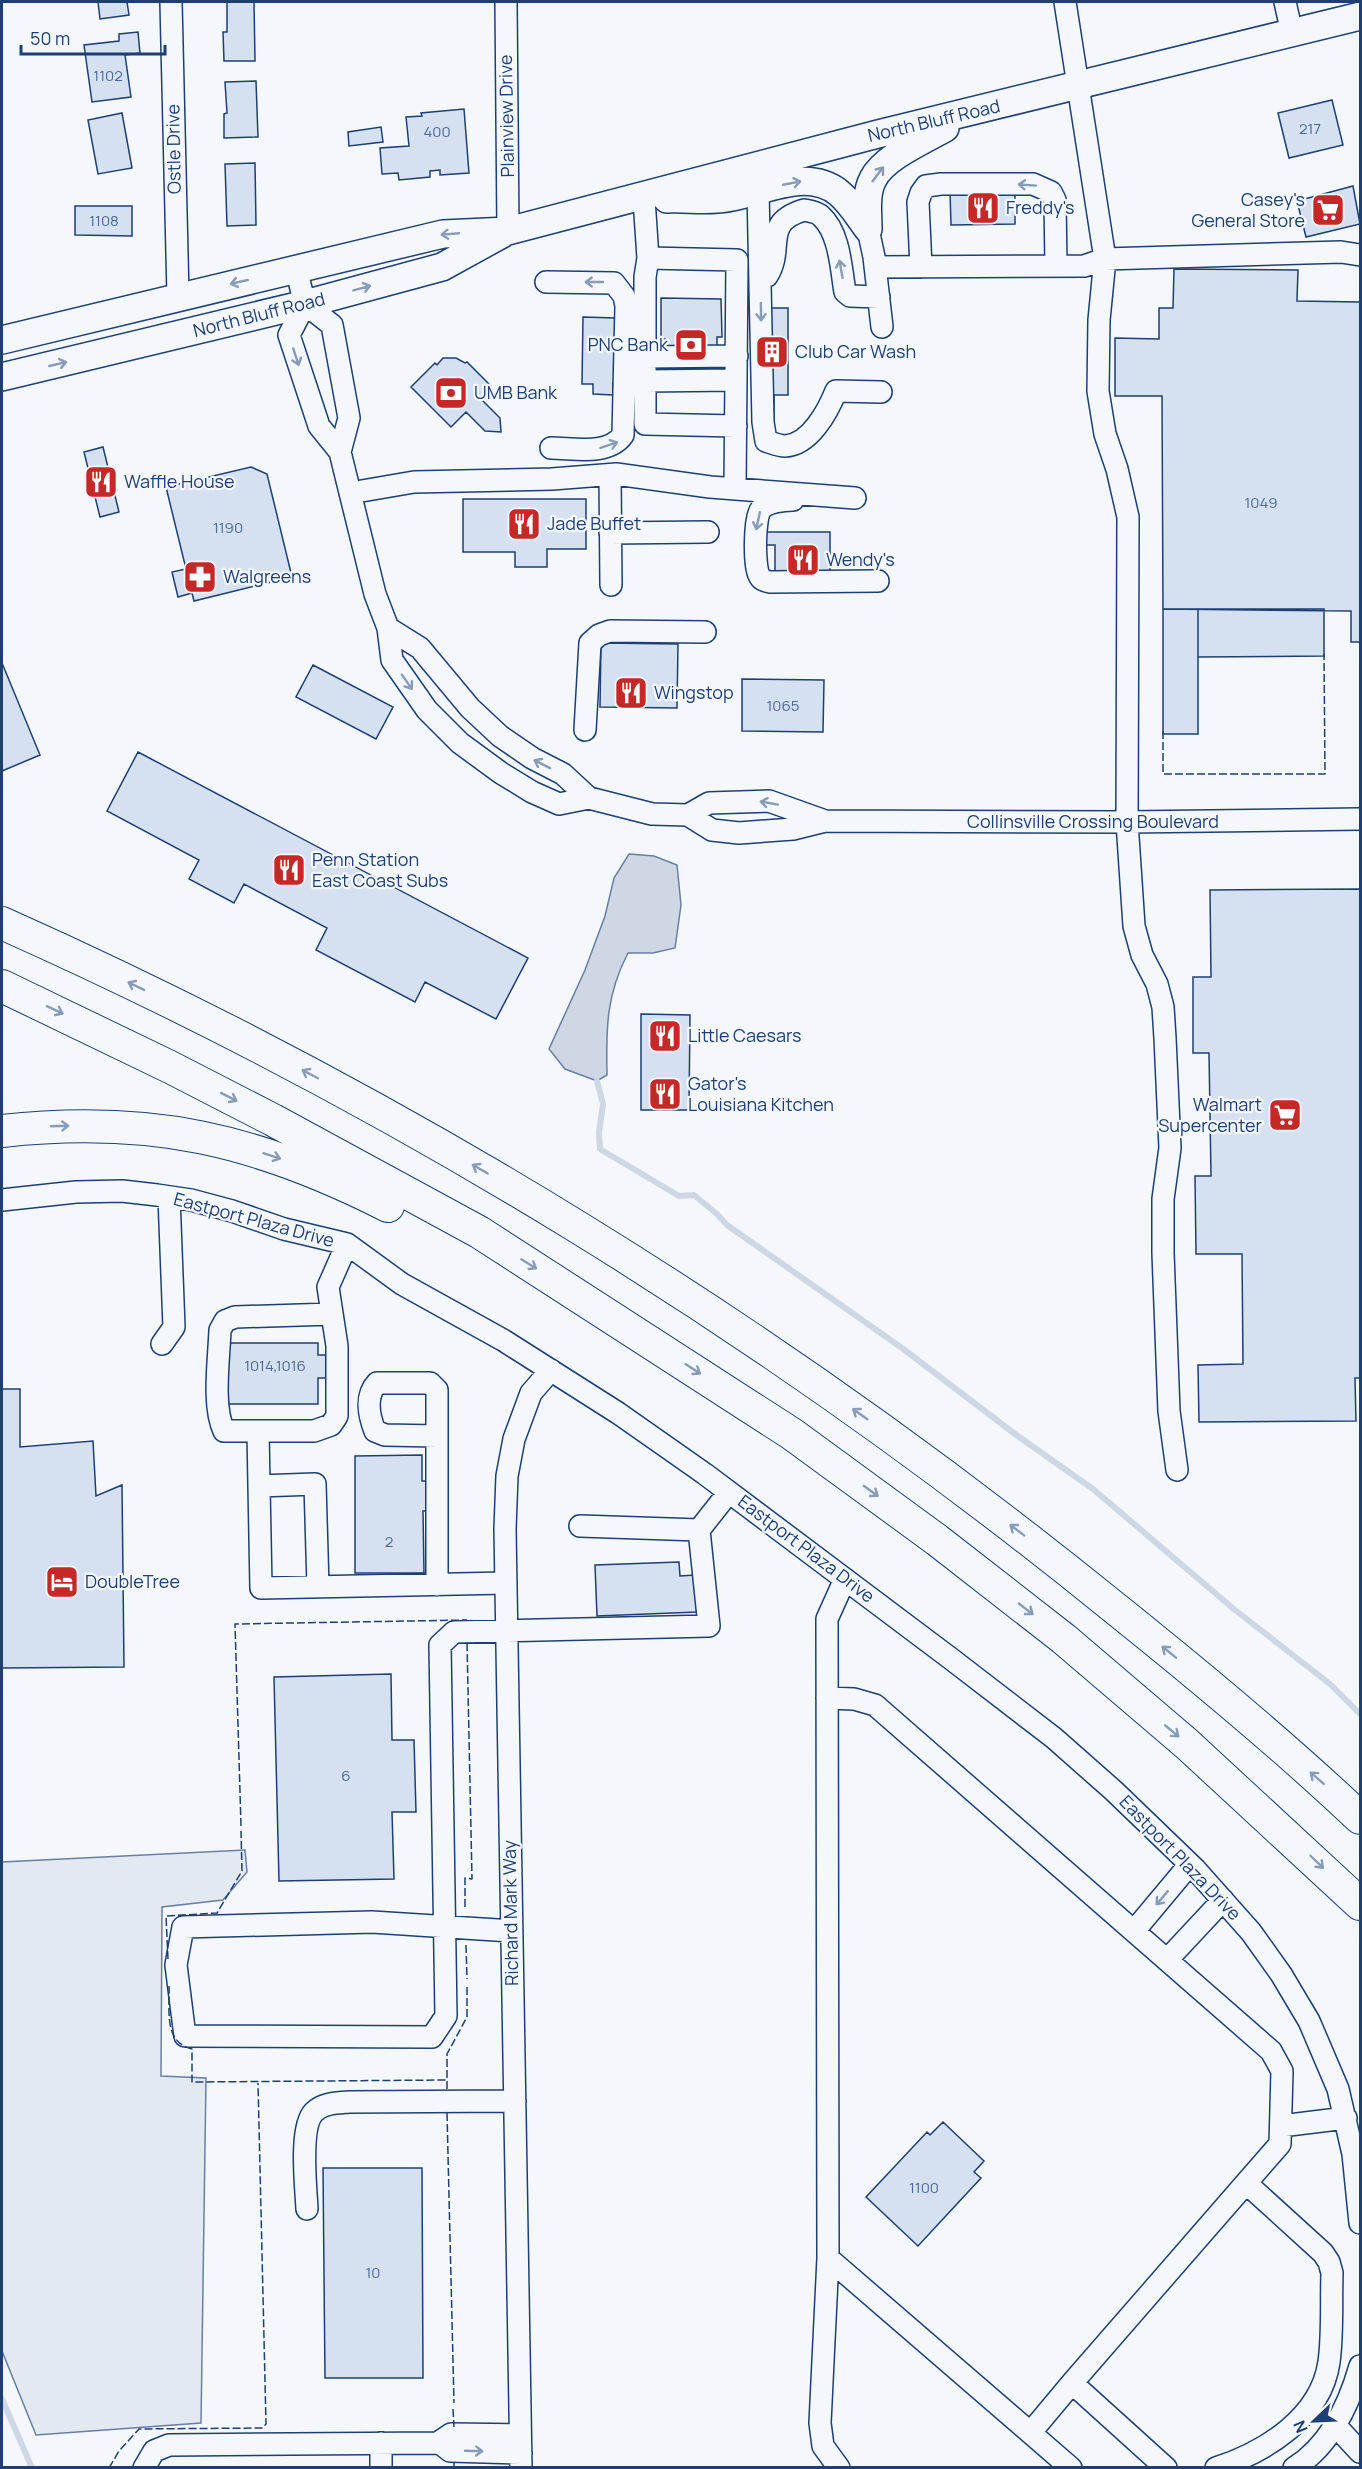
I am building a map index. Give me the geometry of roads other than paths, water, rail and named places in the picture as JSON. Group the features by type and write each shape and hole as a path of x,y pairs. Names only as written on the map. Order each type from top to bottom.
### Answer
{"highway":[{"path":"2,902 19,912 52,945"},
{"path":"2,923 196,1015 422,1135 622,1255 774,1354 907,1447 1033,1542 1195,1673 1360,1818"},
{"path":"2,986 181,1072 479,1232 792,1434 937,1540 1064,1639 1170,1729 1292,1838 1360,1904"},
{"path":"2,1131 87,1125 168,1131 216,1139 337,1179 417,1220 443,1229 479,1232"}],"main road":[{"name":"North Bluff Road","path":"2,340 443,234 508,231 878,134 1360,16"},
{"path":"868,229 869,195 873,179 879,171 900,154 970,113"},
{"path":"637,199 729,198 800,181 813,181 828,186 849,203 868,229"},
{"name":"North Bluff Road","path":"2,377 305,304 442,267 508,231"}],"street":[{"name":"Ostle Drive","path":"171,2 178,296"},
{"name":"Plainview Drive","path":"506,2 508,231"},
{"path":"1065,2 1105,259 1098,391 1105,434 1117,469 1128,517 1127,822 1134,926 1142,956 1157,984 1163,1007 1166,1038 1170,1148 1163,1199 1163,1253 1169,1411 1177,1470"},
{"path":"1285,2 1292,33"},
{"path":"921,267 918,210 921,193 930,185 952,184 1033,184 1051,192 1055,200 1056,266"},
{"path":"758,191 764,435 766,441 786,446 797,443 809,435 829,408 836,391 881,392"},
{"path":"637,199 648,258 645,276 645,424 736,426"},
{"path":"760,286 772,268 777,226 789,216 804,210 821,215 831,231 845,292 850,296 879,297"},
{"path":"868,229 882,327"},
{"path":"875,267 1084,266 1105,259 1341,252 1360,255"},
{"path":"648,258 738,260 735,489"},
{"path":"296,268 305,304"},
{"path":"546,282 614,283 624,297 626,306 623,435 618,442 607,448 551,448"},
{"name":"Collinsville Crossing Boulevard","path":"340,452 349,418 332,325 305,304 289,335 319,426 340,452 375,594 388,628 392,660 427,710 459,742 501,773 532,792 559,804 589,798 651,814 688,815 712,830 739,833 793,829 825,821 1127,822 1360,819"},
{"path":"645,369 736,368"},
{"path":"610,475 611,585"},
{"path":"350,493 414,482 552,479 610,475 735,489 855,498"},
{"path":"826,496 780,500 762,508 756,522 758,574 762,580 770,582 878,581"},
{"path":"610,533 708,532"},
{"name":"Collinsville Crossing Boulevard","path":"388,628 420,648 470,708 500,736 532,758 563,774 589,798"},
{"path":"585,730 590,643 598,635 610,631 705,632"},
{"name":"Collinsville Crossing Boulevard","path":"688,815 709,803 769,801 825,821"},
{"name":"Eastport Plaza Drive","path":"2,1200 75,1192 122,1191 168,1197 232,1211 284,1229 347,1244 402,1284 551,1370 618,1413 845,1579 1054,1738 1114,1791 1190,1864 1257,1940 1281,1974 1309,2021 1335,2080 1353,2154 1360,2223"},
{"path":"162,1344 174,1327 168,1197"},
{"path":"331,1314 235,1317 225,1321 220,1330 220,1422 224,1431 314,1431 331,1425 337,1416 337,1346 328,1287 347,1244"},
{"name":"Richard Mark Way","path":"520,2452 505,1529 507,1476 514,1440 531,1393 551,1370"},
{"path":"258,1431 261,1588 506,1584"},
{"path":"437,1436 437,1585"},
{"path":"259,1486 315,1484 318,1587"},
{"path":"512,1931 445,1928 372,1922 183,1927 176,1965 185,2036 432,2037 446,2016 445,1928 440,1645 454,1632 709,1626 699,1530 729,1492"},
{"path":"580,1526 699,1530"},
{"path":"839,2468 823,2446 820,2423 828,2258 827,1619 845,1579"},
{"path":"827,1698 854,1699 875,1705 1271,2051 1282,2071 1280,2144 1031,2432"},
{"path":"1134,1931 1190,1864"},
{"path":"1167,1960 1223,1900"},
{"path":"307,2209 307,2128 314,2112 322,2107 343,2103 515,2101"},
{"path":"1281,2126 1346,2118"},
{"path":"1216,2468 1277,2439 1299,2421 1317,2395 1329,2363 1332,2273 1329,2262 1323,2253 1246,2183"},
{"path":"828,2258 1071,2468"},
{"path":"1294,2468 1314,2454 1335,2425 1353,2391 1360,2366"},
{"path":"1072,2383 1166,2468"},
{"path":"1335,2425 1360,2452"},
{"path":"144,2468 154,2451 169,2445 440,2443 451,2434 520,2452"},
{"path":"381,2443 381,2468"}],"waterway":[{"path":"597,1081 603,1104 599,1132 600,1149 679,1196 694,1195 727,1225 902,1348 1015,1434 1093,1489 1235,1610 1330,1684 1360,1714"},
{"path":"2,2399 32,2468"}],"place":[{"name":"Freddy's","path":"983,208"},
{"name":"Casey's General Store","path":"1328,210"},
{"name":"PNC Bank","path":"691,345"},
{"name":"Club Car Wash","path":"772,352"},
{"name":"UMB Bank","path":"451,393"},
{"name":"Waffle House","path":"101,482"},
{"name":"Jade Buffet","path":"524,524"},
{"name":"Wendy's","path":"803,560"},
{"name":"Walgreens","path":"200,577"},
{"name":"Wingstop","path":"631,693"},
{"name":"Penn Station East Coast Subs","path":"289,870"},
{"name":"Little Caesars","path":"665,1036"},
{"name":"Gator's Louisiana Kitchen","path":"665,1094"},
{"name":"Walmart Supercenter","path":"1285,1115"},
{"name":"DoubleTree","path":"62,1582"}]}
